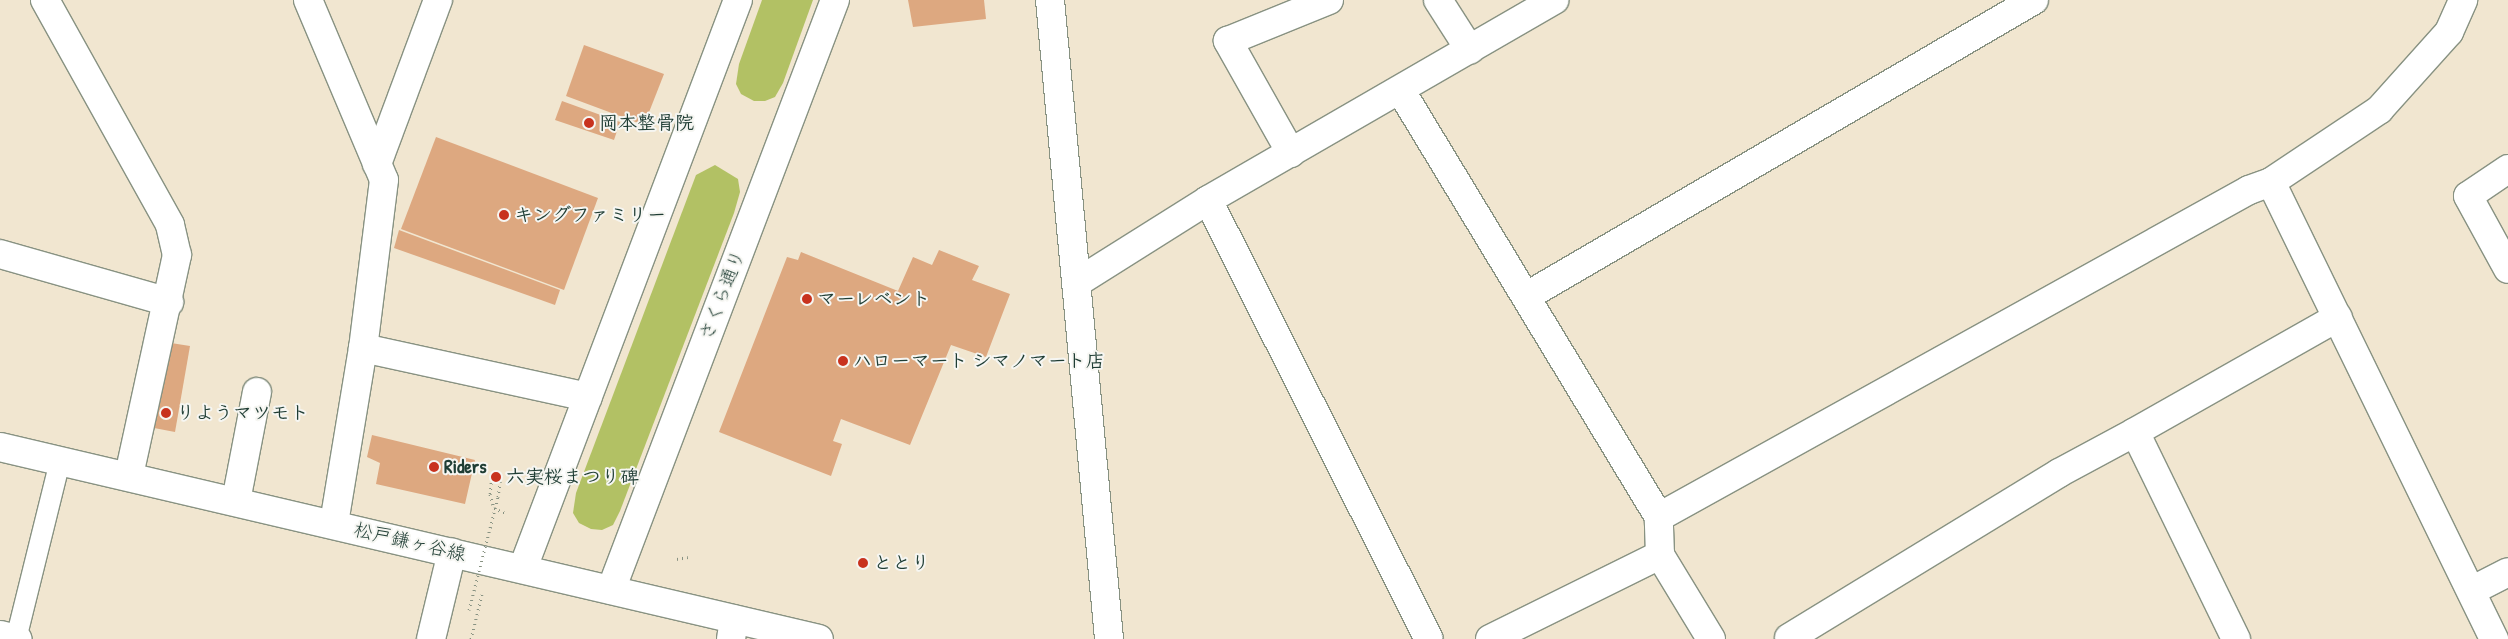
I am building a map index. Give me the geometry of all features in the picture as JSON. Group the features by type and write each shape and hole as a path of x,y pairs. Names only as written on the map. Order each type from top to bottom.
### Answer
{"street":[{"path":"45,0 170,225 178,255 169,302 128,476"},
{"path":"308,0 384,180 363,348 334,524"},
{"path":"377,164 438,0"},
{"path":"524,568 738,0"},
{"name":"さくら通り","path":"611,590 835,0"},
{"path":"1050,0 1078,282 1110,639"},
{"path":"1292,153 1228,41 1329,0"},
{"path":"1438,0 1470,50"},
{"path":"1078,282 1208,200 1401,91 1554,0"},
{"path":"1527,296 2034,0"},
{"path":"1659,517 2250,190 2271,182 2379,110 2449,32 2463,0"},
{"path":"1401,91 1527,296 1659,517 1660,555 1711,639"},
{"path":"2508,169 2468,196 2508,269"},
{"path":"2271,182 2472,590 2494,639"},
{"path":"1208,200 1429,639"},
{"path":"0,254 169,302"},
{"path":"1790,638 2059,473 2338,317"},
{"path":"363,348 588,397"},
{"path":"236,501 257,392"},
{"path":"2135,432 2236,639"},
{"name":"松戸鎌ヶ谷線","path":"0,447 524,568 611,590 732,629 819,639"},
{"path":"431,639 452,552"},
{"path":"1490,639 1660,555"},
{"path":"2472,590 2508,572"},
{"path":"0,635 17,639"}],"lane":[{"path":"17,639 60,461"}],"path":[{"path":"469,610 498,497 500,475 492,473 490,494 494,508 505,513"},
{"path":"677,559 688,558"},
{"path":"471,639 483,590"}],"green space":[{"path":"762,0 813,0 783,83 775,97 765,101 754,101 741,94 736,84 739,64"},
{"path":"715,165 738,179 740,192 734,213 620,511 613,525 602,530 591,529 579,523 573,513 576,493 696,175"}],"building":[{"path":"908,0 984,0 986,19 913,27"},
{"path":"584,45 664,74 644,125 566,96"},
{"path":"562,101 620,122 614,140 555,120"},
{"path":"436,137 598,198 564,290 401,229"},
{"path":"399,230 560,290 555,305 394,248"},
{"path":"939,250 979,266 972,280 1010,294 986,357 951,345 910,445 841,419 833,441 842,444 831,476 719,432 787,257 798,260 801,252 898,291 913,257 932,265"},
{"path":"171,343 190,346 175,432 154,428"},
{"path":"372,435 475,460 465,504 376,484 380,463 367,457"}],"place":[{"name":"岡本整骨院","path":"589,123"},
{"name":"キングファミリー","path":"504,215"},
{"name":"マーレベント","path":"807,299"},
{"name":"ハローマート シマノマート店","path":"843,361"},
{"name":"りようマツモト","path":"166,413"},
{"name":"Riders","path":"434,467"},
{"name":"六実桜まつり碑","path":"496,477"},
{"name":"ととり","path":"863,563"}]}
